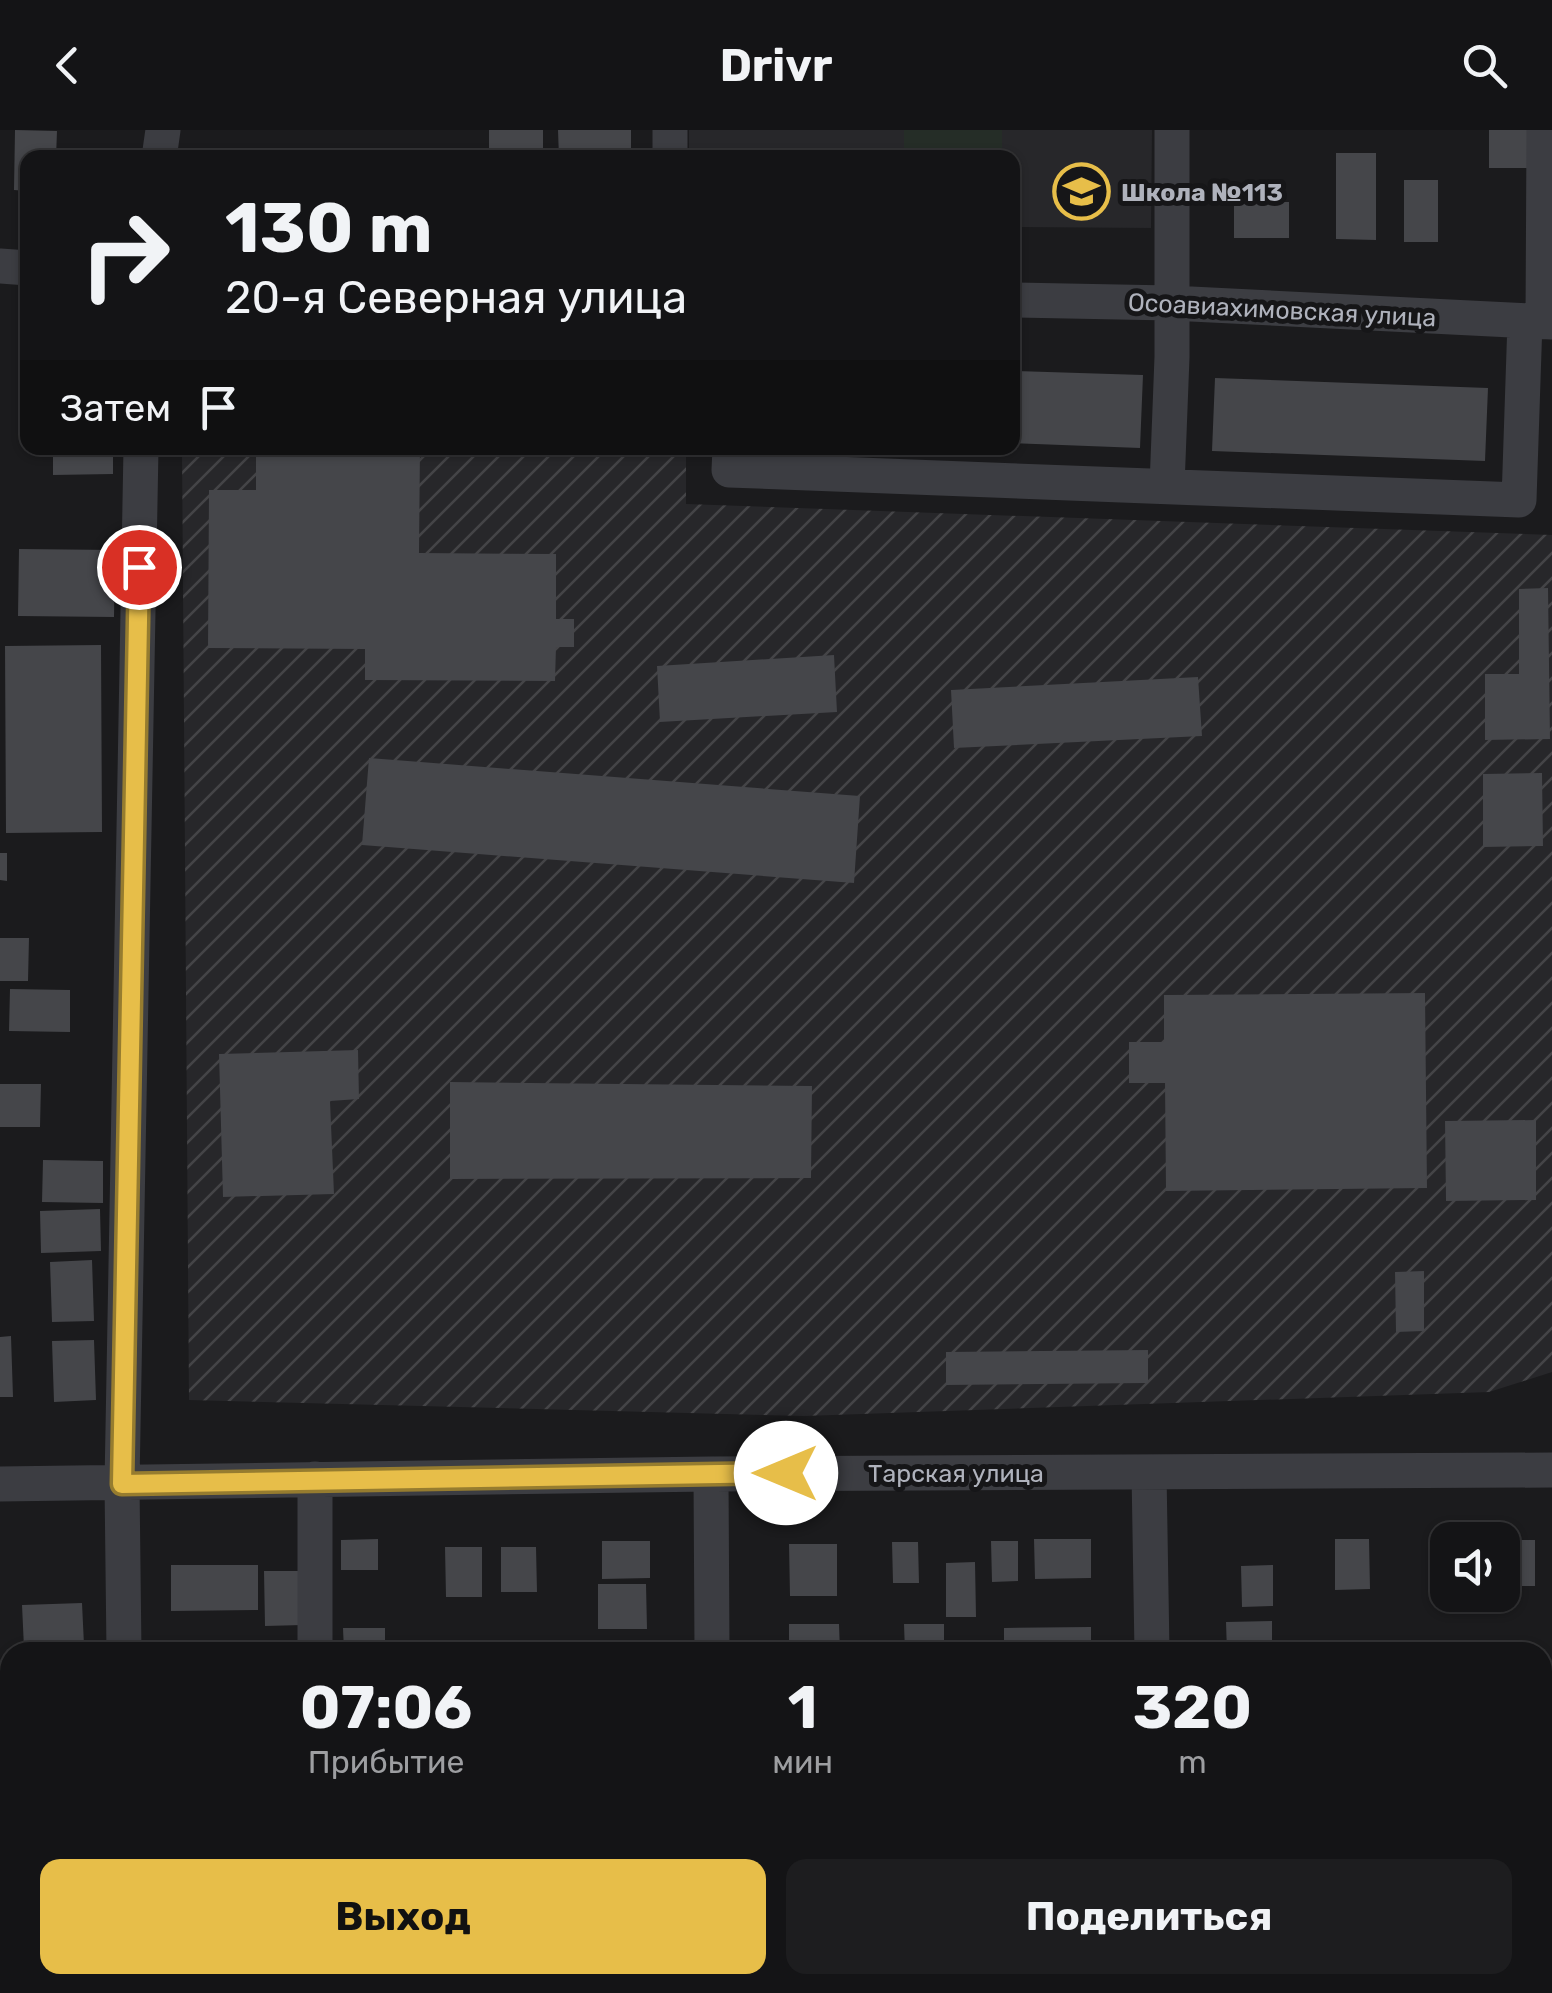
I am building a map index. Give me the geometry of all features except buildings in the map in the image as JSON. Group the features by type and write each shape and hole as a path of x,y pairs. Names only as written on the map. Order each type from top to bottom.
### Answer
{"street":[{"path":"1167,486 1172,130"},
{"path":"730,455 729,470 1519,500 1540,321 1544,130"},
{"name":"Осоавиахимовская улица","path":"1020,300 1171,303 1540,321"},
{"path":"124,1642 122,1484 141,455"},
{"name":"Тарская улица","path":"0,1484 711,1474 1552,1470"},
{"path":"1150,1472 1152,1642"},
{"path":"711,1474 712,1642"},
{"path":"315,1479 315,1642"}],"shaded area":[{"name":"Школа №113","path":"689,130 1152,130 1151,228 1020,227 1020,150 689,150"},
{"path":"904,130 1002,130 1002,150 904,150"},
{"path":"182,455 686,455 686,504 1552,535 1552,1372 1489,1392 804,1416 189,1400"}],"place":[{"name":"Школа №113","path":"1082,192"}],"route":[{"path":"139,567 122,1484 786,1473"}]}
